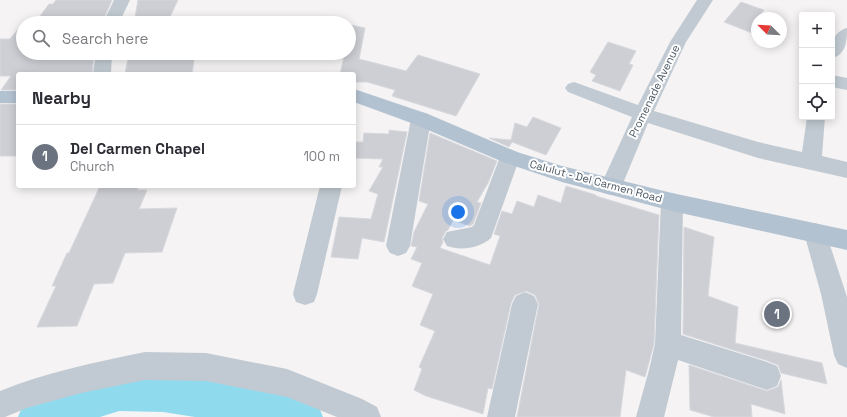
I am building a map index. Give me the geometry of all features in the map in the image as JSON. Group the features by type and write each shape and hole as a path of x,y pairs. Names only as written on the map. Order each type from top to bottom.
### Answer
{"main road":[{"name":"Calulut - Del Carmen Road","path":"356,96 421,119 510,157 611,187 672,202 847,240"},
{"path":"0,97 16,97"}],"street":[{"path":"114,16 122,0"},
{"name":"Promenade Avenue","path":"611,187 643,114 684,30 693,14 705,0"},
{"path":"835,49 847,33"},
{"path":"102,72 103,60"},
{"path":"835,82 847,84"},
{"path":"574,88 643,114 758,150 847,170"},
{"path":"398,246 421,119"},
{"path":"811,162 816,120"},
{"path":"455,239 477,236 483,231 510,157"},
{"path":"304,294 330,188"},
{"path":"650,417 663,370 668,344 672,202"},
{"path":"814,233 823,256 842,327 847,355"},
{"path":"501,417 525,304"},
{"path":"668,344 767,376"},
{"path":"0,406 27,394 81,379 145,366 206,367 287,383 368,417"}],"building":[{"path":"56,0 112,0 105,16 40,16 49,4 53,4"},
{"path":"138,0 178,0 170,16 135,16"},
{"path":"741,2 764,10 762,12 751,12 751,33 724,22"},
{"path":"356,26 365,28 359,59 406,71 418,55 480,74 456,116 392,96 395,90 367,82 356,82 356,72 340,72 343,60 356,60"},
{"path":"16,32 16,60 93,60 92,72 16,72 16,90 1,90 11,76 0,76 0,39 10,39"},
{"path":"608,42 636,51 629,64 633,65 620,91 592,81 596,75 590,72"},
{"path":"128,60 194,60 192,72 125,72"},
{"path":"0,104 16,104 16,156 0,156"},
{"path":"533,117 561,128 546,155 512,142 509,147 489,138 511,140 515,123 527,127"},
{"path":"389,130 407,132 384,242 362,238 358,259 331,257 339,217 371,219 378,194 369,191 383,167 379,167 383,159 356,158 356,142 363,142 364,133 389,134"},
{"path":"430,133 497,161 488,183 477,202 481,203 473,224 470,226 453,220 442,238 443,242 440,248 490,265 500,236 494,234 502,211 512,214 517,201 534,207 538,195 561,203 566,186 659,215 654,344 645,377 626,370 620,417 517,417 539,304 535,295 526,291 515,295 511,303 492,389 488,388 483,414 426,396 414,390 422,369 419,367 435,331 420,325 433,294 412,286 422,263 411,259 417,247 411,246 414,232 428,204 419,201"},
{"path":"99,188 138,188 137,190 147,190 139,209 177,208 162,252 125,253 113,283 94,284 77,326 37,327 56,286 52,286 67,253 69,253"},
{"path":"684,227 714,237 708,296 738,307 735,343 822,363 827,384 781,373 778,365 768,361 683,334"},
{"path":"689,365 767,391 778,387 781,380 785,414 751,404 752,417 714,417 690,410"}],"waterway":[{"path":"42,417 66,405 119,388 163,389 227,399 299,417"}],"place":[{"name":"Del Carmen Chapel","path":"777,314"}]}
